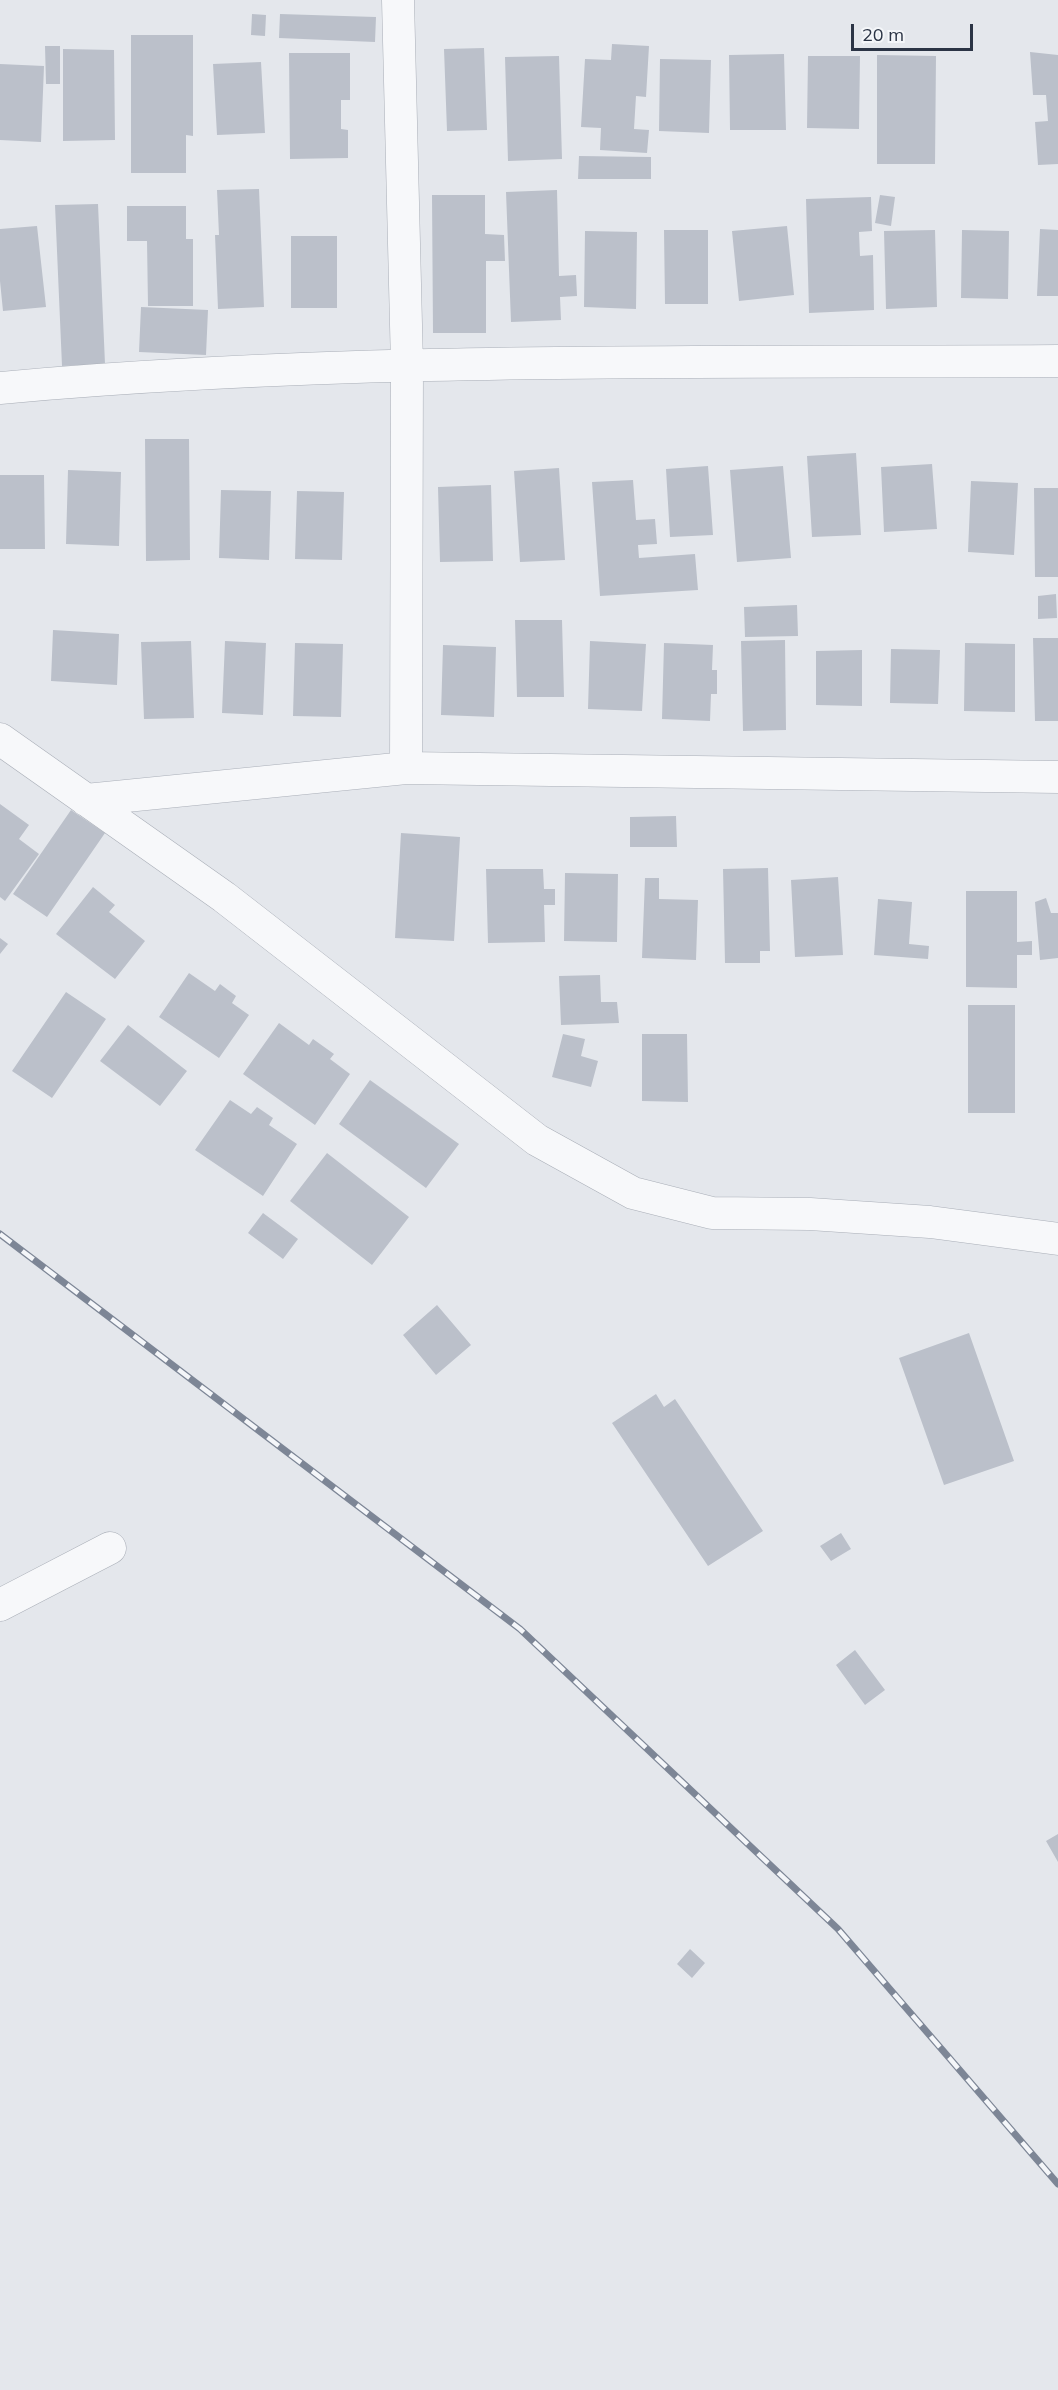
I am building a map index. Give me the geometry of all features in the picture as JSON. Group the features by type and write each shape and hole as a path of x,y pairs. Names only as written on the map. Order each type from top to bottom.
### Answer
{"street":[{"path":"398,0 407,365 406,768"},
{"path":"0,388 86,380 407,365 1058,361"},
{"path":"0,739 224,897 537,1140 633,1193 712,1214 810,1214 919,1221 1058,1239"},
{"path":"86,800 406,768 1058,777"},
{"path":"0,1605 110,1548"}],"building":[{"path":"252,14 266,15 265,36 251,35"},
{"path":"280,14 376,17 375,42 279,38"},
{"path":"131,35 193,35 193,136 186,135 186,173 131,173"},
{"path":"612,44 649,46 646,97 636,96 634,129 649,130 647,153 600,150 601,128 581,127 585,59 611,60"},
{"path":"45,46 60,46 60,84 46,84"},
{"path":"484,48 487,130 447,131 444,49"},
{"path":"63,49 114,50 115,140 63,141"},
{"path":"1030,52 1058,55 1058,164 1038,165 1035,122 1048,121 1046,95 1033,95"},
{"path":"289,53 350,53 350,100 341,100 341,129 348,130 348,158 290,159"},
{"path":"784,54 786,130 730,130 729,55"},
{"path":"877,55 936,56 935,164 877,164"},
{"path":"559,56 562,159 508,161 505,57"},
{"path":"808,56 860,56 859,129 807,128"},
{"path":"660,59 711,60 709,133 659,131"},
{"path":"261,62 265,133 217,135 213,64"},
{"path":"0,64 44,66 41,142 0,140"},
{"path":"579,156 651,157 651,179 578,179"},
{"path":"259,189 264,307 218,309 215,235 219,235 217,190"},
{"path":"557,190 559,276 576,275 577,296 560,297 561,320 511,322 506,192"},
{"path":"432,195 485,195 485,234 504,235 505,261 486,261 486,333 433,333"},
{"path":"880,195 895,197 891,226 875,223"},
{"path":"871,197 872,231 859,232 860,256 873,255 874,310 809,313 806,199"},
{"path":"98,204 105,364 62,366 55,205"},
{"path":"127,206 186,206 186,239 193,239 193,306 148,306 147,241 127,241"},
{"path":"37,226 46,307 3,311 0,281 0,229"},
{"path":"787,226 794,295 739,301 732,231"},
{"path":"1040,229 1058,230 1058,296 1037,296"},
{"path":"664,230 708,230 708,304 665,304"},
{"path":"935,230 937,307 886,309 884,231"},
{"path":"962,230 1009,231 1008,299 961,298"},
{"path":"585,231 637,232 636,309 584,307"},
{"path":"291,236 337,236 337,308 291,308"},
{"path":"141,307 208,310 206,355 139,352"},
{"path":"145,439 189,439 190,560 146,561"},
{"path":"856,453 861,535 812,537 807,456"},
{"path":"932,464 937,529 884,532 881,467"},
{"path":"708,466 713,535 670,537 666,469"},
{"path":"783,466 791,558 737,562 730,470"},
{"path":"559,468 565,560 520,562 514,471"},
{"path":"68,470 121,472 119,546 66,544"},
{"path":"0,475 44,475 45,549 0,549"},
{"path":"633,480 636,520 655,519 657,544 638,545 639,558 695,554 698,590 600,596 592,482"},
{"path":"971,481 1018,483 1014,555 968,552"},
{"path":"491,485 493,561 440,562 438,487"},
{"path":"1034,488 1058,488 1058,577 1035,577"},
{"path":"221,490 271,491 269,560 219,558"},
{"path":"297,491 344,492 342,560 295,559"},
{"path":"1056,594 1057,618 1038,619 1038,596"},
{"path":"797,605 798,636 745,637 744,607"},
{"path":"515,620 562,620 564,697 517,697"},
{"path":"53,630 119,634 117,685 51,681"},
{"path":"1033,638 1058,638 1058,721 1035,721"},
{"path":"785,640 786,730 743,731 741,641"},
{"path":"191,641 194,718 144,719 141,642"},
{"path":"225,641 266,643 263,715 222,713"},
{"path":"590,641 646,644 642,711 588,709"},
{"path":"295,643 343,644 341,717 293,716"},
{"path":"664,643 713,645 712,670 717,670 717,694 711,694 710,721 662,719"},
{"path":"965,643 1015,644 1015,712 964,711"},
{"path":"443,645 496,647 494,717 441,715"},
{"path":"891,649 940,650 938,704 890,703"},
{"path":"862,650 862,706 816,705 816,651"},
{"path":"0,804 29,825 19,839 39,854 5,901 0,897"},
{"path":"71,810 105,833 47,917 13,894"},
{"path":"676,816 677,847 630,847 630,817"},
{"path":"401,833 460,837 454,941 395,938"},
{"path":"768,868 770,951 760,951 760,963 725,963 723,869"},
{"path":"486,869 543,869 544,889 555,889 555,905 544,905 545,942 488,943"},
{"path":"565,873 618,874 617,942 564,941"},
{"path":"838,877 843,955 795,957 791,880"},
{"path":"645,878 659,878 659,899 698,900 696,960 642,958"},
{"path":"93,887 115,905 109,912 145,941 115,979 56,934"},
{"path":"966,891 1017,891 1017,942 1032,941 1032,955 1017,955 1017,988 966,987"},
{"path":"1046,898 1051,913 1058,913 1058,958 1040,960 1035,902"},
{"path":"878,899 912,902 909,944 929,946 928,959 874,955"},
{"path":"0,938 8,944 0,954"},
{"path":"189,973 215,991 220,984 236,996 232,1003 249,1015 219,1058 159,1017"},
{"path":"600,975 601,1002 617,1002 619,1023 561,1025 559,976"},
{"path":"66,992 106,1019 52,1098 12,1071"},
{"path":"968,1005 1015,1005 1015,1113 968,1113"},
{"path":"279,1023 309,1045 313,1039 334,1054 330,1059 350,1074 315,1125 243,1074"},
{"path":"128,1025 187,1071 160,1106 100,1061"},
{"path":"563,1034 585,1039 581,1056 598,1061 591,1087 552,1077"},
{"path":"642,1034 687,1034 688,1102 642,1101"},
{"path":"370,1080 459,1144 426,1188 339,1124"},
{"path":"230,1100 251,1114 257,1107 273,1118 269,1125 297,1144 263,1196 195,1150"},
{"path":"327,1153 409,1217 372,1265 290,1201"},
{"path":"263,1213 298,1239 283,1259 248,1233"},
{"path":"437,1305 471,1345 436,1375 403,1335"},
{"path":"969,1333 1014,1461 944,1485 899,1358"},
{"path":"656,1394 664,1407 675,1399 763,1531 708,1566 612,1423"},
{"path":"841,1533 851,1549 831,1561 820,1546"},
{"path":"855,1650 885,1690 865,1705 836,1665"},
{"path":"1058,1834 1058,1862 1046,1841"},
{"path":"690,1949 705,1963 692,1978 677,1964"}],"railway":[{"path":"0,1234 520,1629 838,1929 1058,2184"}]}
